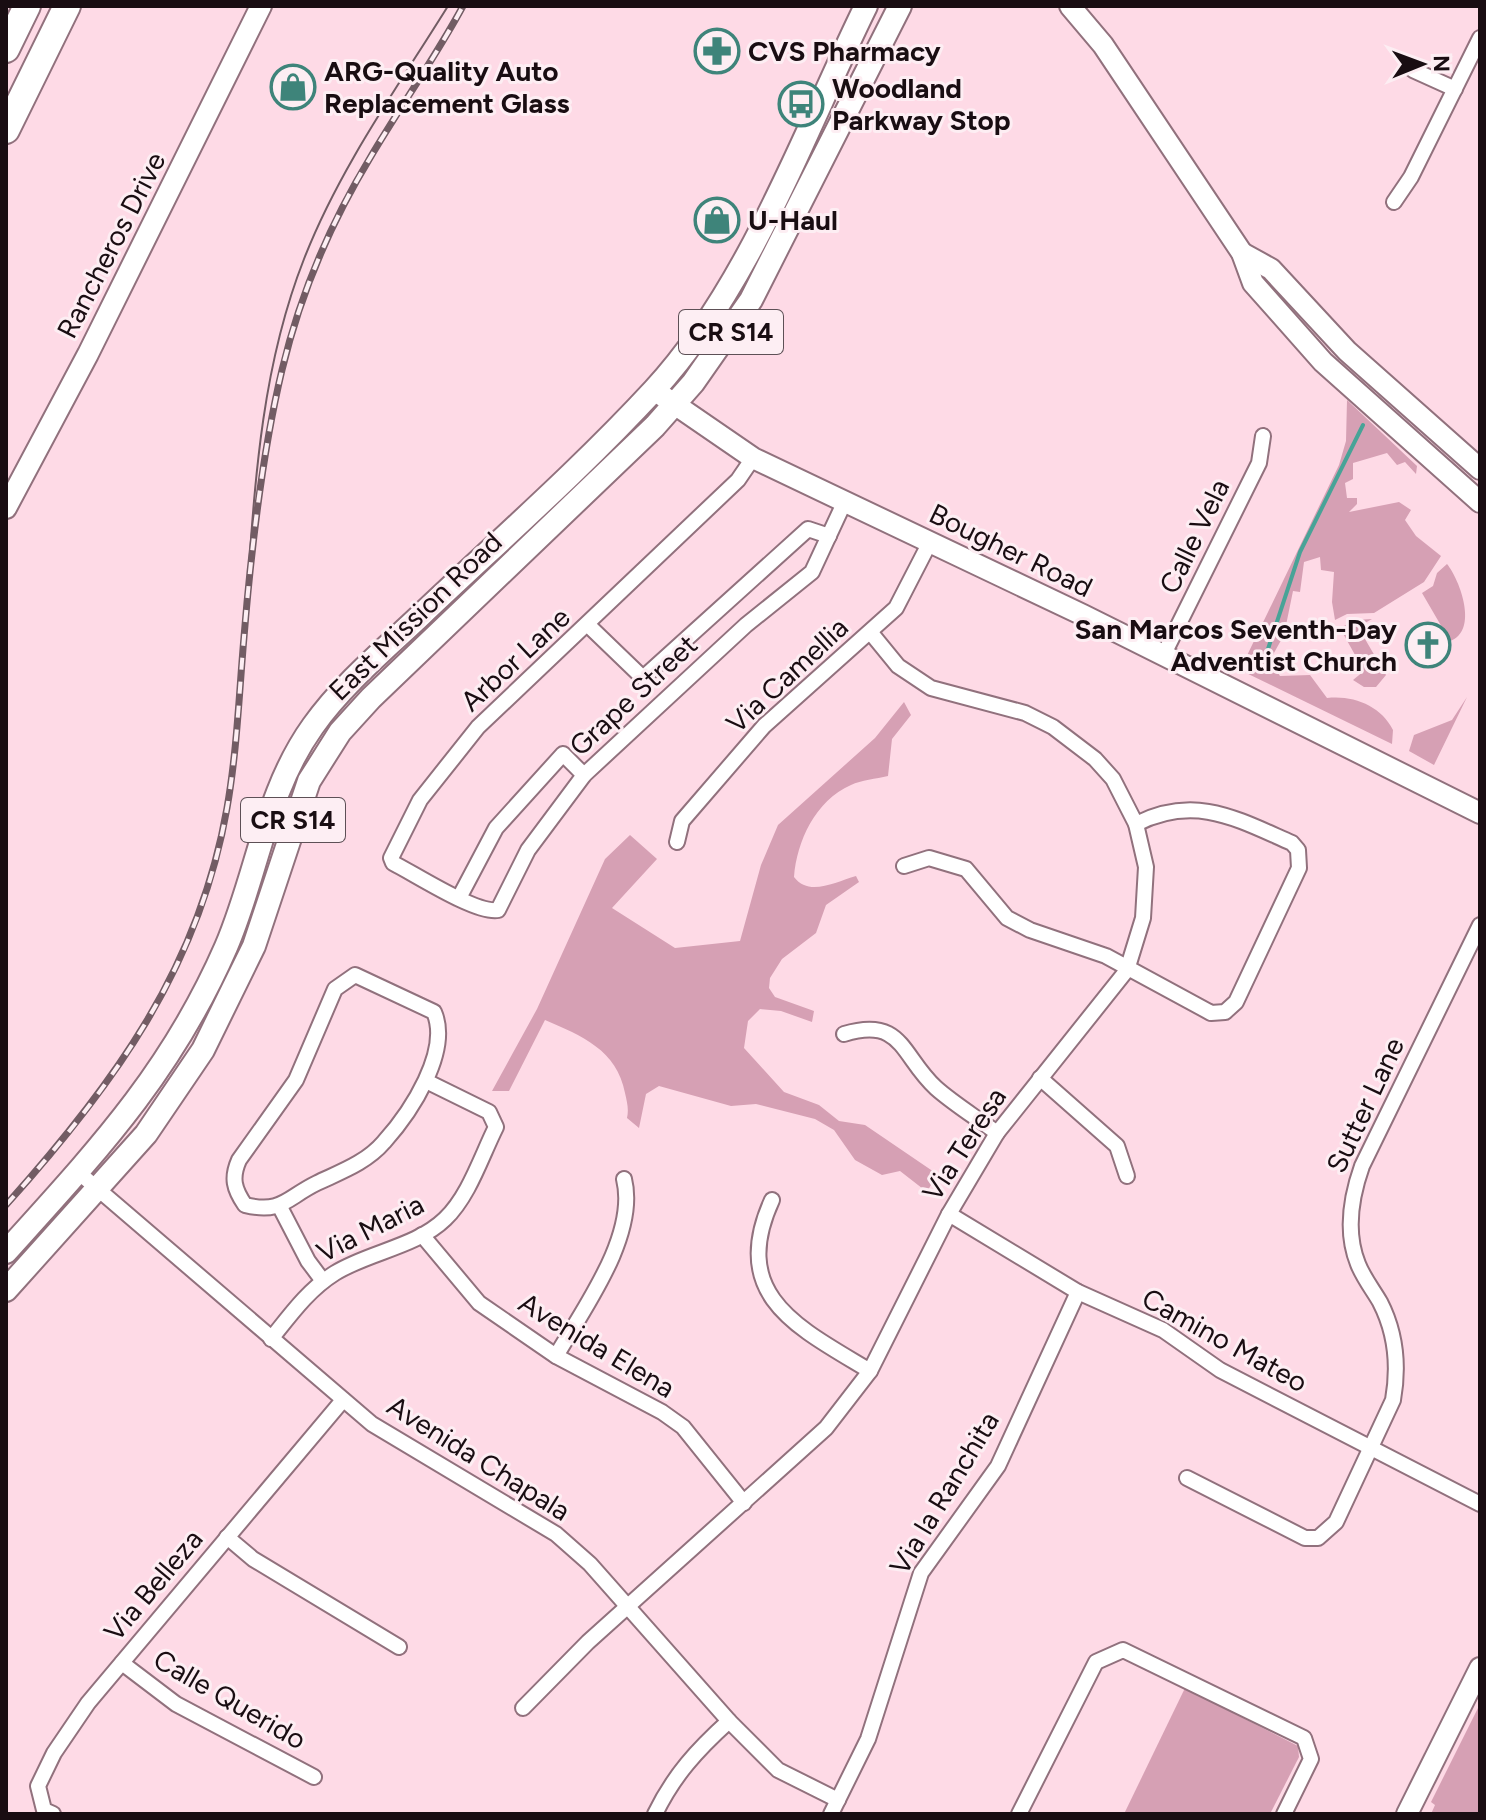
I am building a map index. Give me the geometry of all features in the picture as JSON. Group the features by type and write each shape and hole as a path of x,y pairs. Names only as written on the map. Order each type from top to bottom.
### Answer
{"highway":[{"path":"6,49 27,6"},
{"path":"6,130 67,6"}],"main road":[{"name":"East Mission Road","path":"6,1252 142,1096 188,1026 228,943 282,778 315,723 368,665 654,390 698,335 728,290 866,6"},
{"name":"East Mission Road","path":"6,1290 97,1189 171,1099 231,999 254,946 297,808 309,781 340,732 371,698 674,404 720,348 776,252 900,6"},
{"path":"776,252 783,217 845,71 838,62"}],"street":[{"name":"Rancheros Drive","path":"6,508 99,331 261,6"},
{"path":"1070,6 1103,45 1242,253 1253,283 1323,362 1480,502"},
{"path":"1394,202 1411,177 1480,38"},
{"path":"1413,70 1455,89"},
{"path":"1242,253 1271,269 1347,351 1480,469"},
{"name":"Bougher Road","path":"654,390 753,458 1480,813"},
{"name":"Calle Vela","path":"1163,656 1259,463 1263,436"},
{"name":"Arbor Lane","path":"459,898 393,863 391,858 420,800 478,727 738,480 753,458"},
{"name":"Grape Street","path":"459,898 490,912 498,910 528,850 584,775 735,635 812,572 845,501"},
{"path":"588,625 643,678 808,529 829,536"},
{"name":"Via Camellia","path":"677,842 682,821 764,726 896,608 930,542"},
{"name":"Via Teresa","path":"523,1708 628,1606 826,1428 870,1371 949,1214 997,1133 1127,970 1143,918 1146,867 1136,824 1113,779 1095,759 1053,727 1025,713 931,688 898,666 871,633"},
{"path":"459,898 496,828 563,754 584,775"},
{"path":"904,866 929,858 966,869 1007,918 1030,930 1106,956 1211,1013 1233,1007 1299,868 1298,850 1292,843 1218,811 1158,812 1136,824"},
{"name":"Sutter Lane","path":"1187,1478 1305,1538 1318,1538 1336,1522 1393,1400 1395,1342 1382,1305 1357,1263 1350,1220 1354,1190 1362,1166 1480,925"},
{"path":"355,975 431,1009 440,1035 426,1081 384,1143 350,1169 315,1184 280,1207 261,1209 245,1205 234,1188 234,1171 296,1080 335,989 355,975"},
{"path":"844,1034 864,1028 883,1030 902,1043 937,1089 997,1133"},
{"path":"1040,1078 1117,1146 1127,1176"},
{"name":"Via Maria","path":"271,1339 309,1291 337,1271 422,1235 444,1220 459,1201 496,1127 489,1112 426,1081"},
{"name":"Avenida Chapala","path":"78,1172 343,1400 414,1452 556,1534 590,1564 729,1721 778,1770 838,1800"},
{"path":"556,1356 597,1285 626,1220 629,1200 624,1179"},
{"path":"772,1200 758,1238 760,1271 769,1298 791,1323 870,1371"},
{"path":"280,1207 308,1261 323,1281"},
{"name":"Camino Mateo","path":"949,1214 1078,1292 1163,1330 1220,1370 1480,1504"},
{"name":"Avenida Elena","path":"422,1235 479,1303 556,1356 683,1427 744,1503"},
{"name":"Via la Ranchita","path":"831,1814 883,1696 903,1620 921,1573 998,1466 1078,1292"},
{"name":"Via Belleza","path":"53,1814 44,1810 38,1786 54,1753 122,1663 343,1400"},
{"path":"227,1537 253,1559 399,1647"},
{"path":"1019,1814 1096,1662 1123,1650 1304,1738 1311,1759 1284,1814"},
{"name":"Calle Querido","path":"122,1663 176,1704 314,1777"},
{"path":"1407,1814 1480,1668"},
{"path":"655,1814 670,1783 689,1757 729,1721"}],"shaded area":[{"path":"1347,400 1417,466 1416,474 1405,462 1397,465 1387,453 1353,463 1353,479 1345,483 1347,498 1357,498 1357,504 1349,512 1399,502 1411,510 1405,520 1416,536 1441,556 1424,582 1374,613 1347,614 1335,620 1332,602 1334,572 1321,570 1320,557 1304,562 1300,592 1293,591 1284,635 1270,660 1280,676 1310,675 1327,698 1357,700 1374,709 1393,730 1392,744 1240,670 1339,465 1346,441"},
{"path":"1447,564 1457,581 1465,616 1464,627 1450,641 1422,593 1433,586 1437,573"},
{"path":"1372,619 1358,627 1386,675 1376,687 1364,687 1353,680 1364,671 1340,628 1356,620"},
{"path":"1467,697 1434,765 1409,751 1414,735 1452,720"},
{"path":"904,702 911,715 892,739 888,776 855,783 827,801 810,824 799,850 794,877 800,883 823,886 856,876 859,882 826,905 816,933 782,959 770,978 769,988 775,997 814,1011 812,1022 781,1011 760,1009 748,1021 744,1048 784,1092 819,1105 839,1121 865,1125 937,1174 927,1192 900,1171 882,1175 855,1160 834,1130 815,1119 756,1104 731,1106 659,1086 646,1094 639,1128 627,1118 621,1078 606,1055 572,1032 545,1020 509,1091 492,1091 537,1009 605,859 630,835 657,859 612,908 675,948 740,941 761,865 778,825 875,738"},
{"path":"1185,1688 1298,1746 1299,1757 1270,1814 1124,1814"},
{"path":"1480,1704 1480,1814 1431,1814 1435,1805 1431,1802"}],"waterway":[{"path":"1264,661 1300,552 1363,425"}],"tram line":[{"path":"245,624 255,485 267,393 289,303 318,226 351,161 448,6"}],"railway":[{"path":"6,1205 45,1161 115,1070 146,1023 196,921 214,866 227,808 258,503 275,402 289,342 307,287 342,208 463,6"}],"place":[{"name":"CVS Pharmacy","path":"717,51"},
{"name":"ARG-Quality Auto Replacement Glass","path":"293,87"},
{"name":"Woodland Parkway Stop","path":"801,104"},
{"name":"U-Haul","path":"717,220"},
{"name":"San Marcos Seventh-Day Adventist Church","path":"1428,645"}]}
